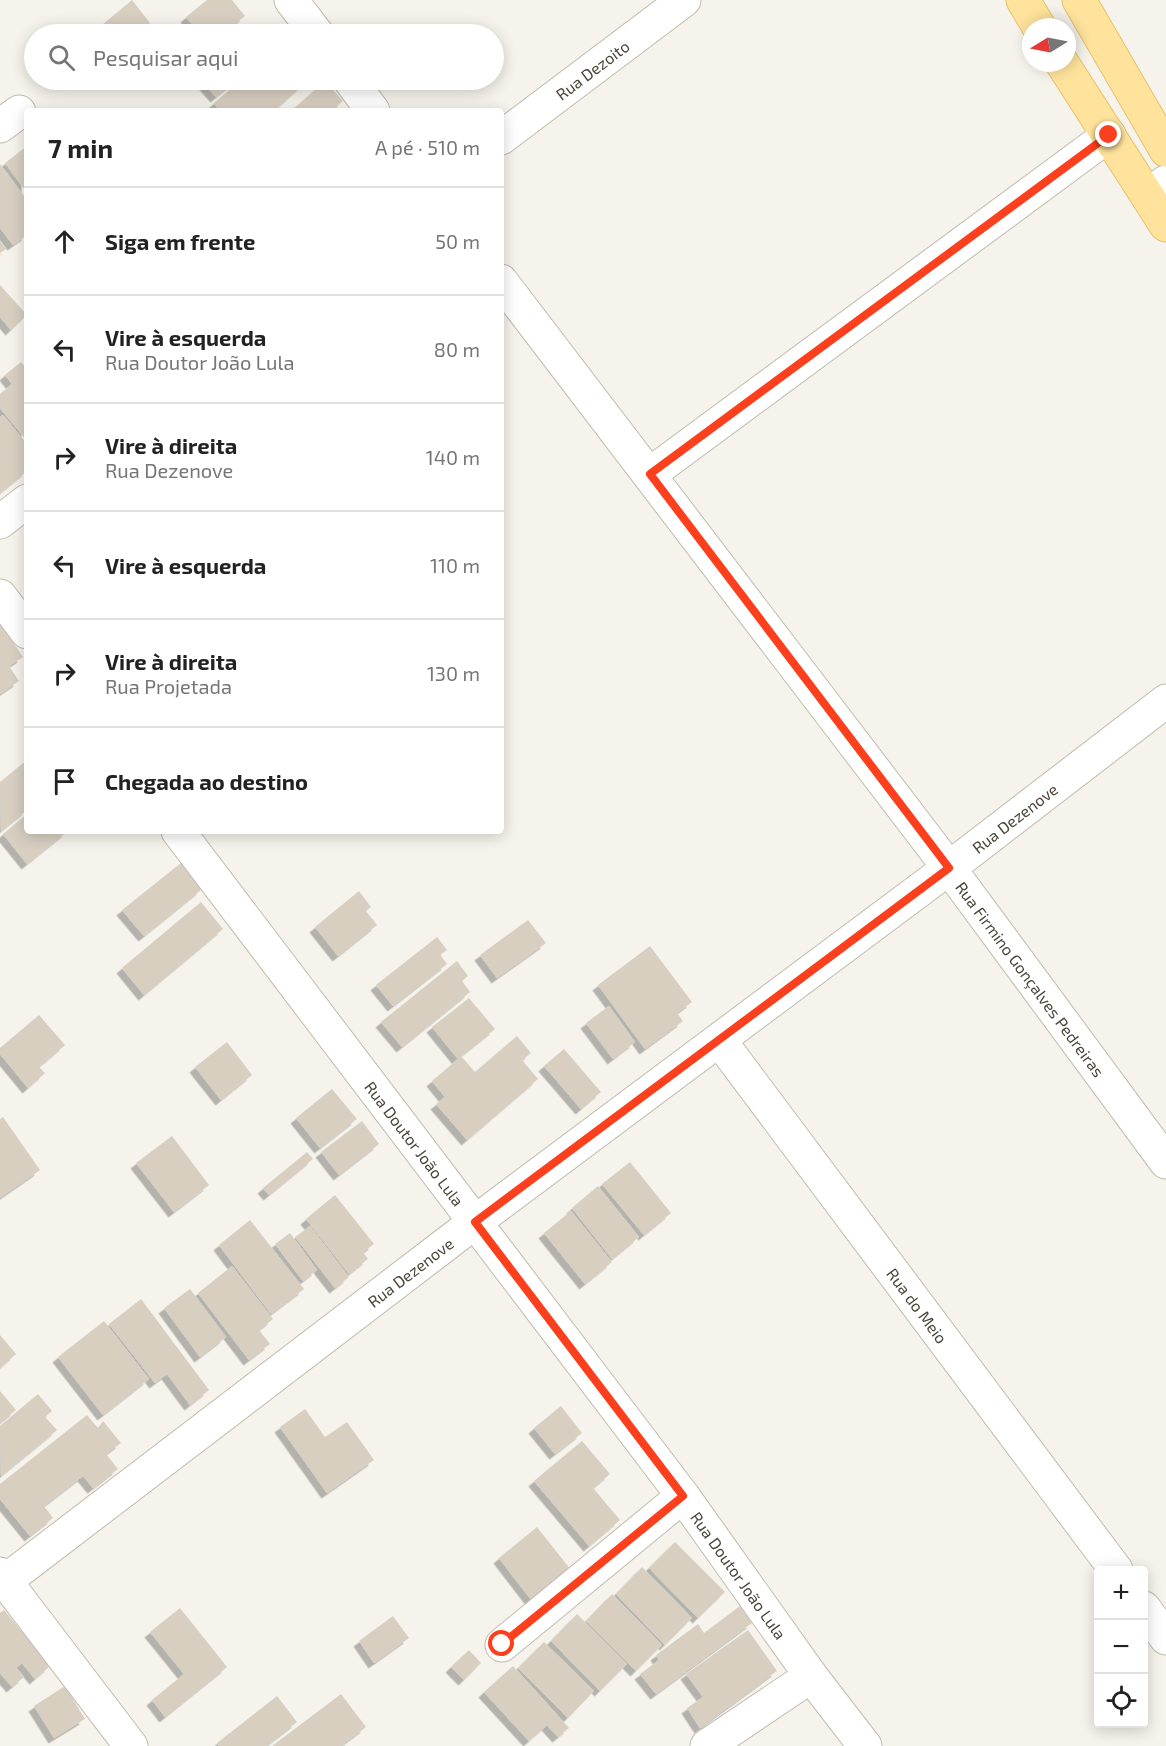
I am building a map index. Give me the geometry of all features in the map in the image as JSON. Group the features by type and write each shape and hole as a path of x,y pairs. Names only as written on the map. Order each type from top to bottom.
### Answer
{"main road":[{"path":"1023,0 1034,18"},
{"path":"1076,12 1166,150"},
{"path":"1068,72 1109,135 1157,189 1166,225"}],"street":[{"path":"291,0 309,24"},
{"name":"Rua Dezoito","path":"504,136 684,0"},
{"path":"357,90 371,108"},
{"path":"650,474 1109,135"},
{"name":"Rua Firmino Gonçalves Pedreiras","path":"504,285 949,868 1166,1162"},
{"path":"0,522 24,503"},
{"path":"0,596 24,628"},
{"name":"Rua Dezenove","path":"2,1580 475,1222 720,1041 1166,701"},
{"name":"Rua Doutor João Lula","path":"180,834 683,1496 811,1676 865,1746"},
{"name":"Rua do Meio","path":"720,1041 1113,1566"},
{"path":"502,1644 683,1496"},
{"path":"2,1580 131,1746"},
{"path":"1148,1615 1166,1638"},
{"path":"707,1746 811,1676"}],"building":[{"path":"132,0 150,23 149,24 103,24"},
{"path":"207,0 232,0 245,16 235,24 192,24 186,17"},
{"path":"210,90 225,90 216,97"},
{"path":"229,90 297,90 277,108 218,108 214,103"},
{"path":"315,90 333,90 343,101 335,108 294,108"},
{"path":"24,148 24,189 5,163"},
{"path":"0,164 24,196 24,237 13,245 0,228"},
{"path":"0,241 6,249 0,253"},
{"path":"0,285 24,312 24,318 11,330 0,317"},
{"path":"21,362 24,366 24,437 0,408 0,394 12,384 5,375"},
{"path":"3,415 24,440 24,473 0,493 0,417"},
{"path":"0,623 23,657 9,666 19,681 0,694"},
{"path":"24,762 24,812 1,831 0,782"},
{"path":"24,816 24,834 64,834 27,864 3,834"},
{"path":"181,863 202,889 144,936 122,910"},
{"path":"359,891 371,907 366,911 377,925 338,956 315,927"},
{"path":"201,902 223,929 144,995 122,968"},
{"path":"528,920 546,943 497,978 480,955"},
{"path":"437,937 447,950 440,955 447,964 393,1006 376,985"},
{"path":"650,946 692,1002 677,1013 683,1021 645,1049 598,985"},
{"path":"457,961 468,976 462,981 470,992 402,1047 381,1022"},
{"path":"469,998 495,1029 461,1056 475,1072 517,1036 531,1053 522,1060 538,1079 467,1140 436,1104 445,1097 432,1081 458,1059 432,1027"},
{"path":"609,1006 635,1042 613,1059 586,1023"},
{"path":"39,1015 65,1045 39,1067 45,1073 28,1088 0,1054 0,1048"},
{"path":"227,1042 252,1075 221,1100 195,1067"},
{"path":"564,1049 601,1092 581,1109 544,1066"},
{"path":"332,1089 357,1119 320,1148 296,1118"},
{"path":"3,1117 40,1170 0,1198 0,1119"},
{"path":"362,1121 379,1144 339,1175 321,1152"},
{"path":"172,1136 209,1185 174,1212 136,1163"},
{"path":"307,1152 313,1159 269,1195 263,1188"},
{"path":"630,1162 671,1213 644,1235 602,1184"},
{"path":"598,1186 639,1237 612,1259 572,1208"},
{"path":"335,1195 374,1244 363,1252 368,1259 349,1274 306,1219"},
{"path":"571,1211 612,1262 585,1284 544,1233"},
{"path":"250,1220 304,1289 271,1314 219,1245"},
{"path":"310,1226 349,1277 335,1288 295,1237"},
{"path":"290,1233 317,1270 303,1281 275,1244"},
{"path":"232,1266 273,1319 259,1330 270,1344 249,1360 198,1293"},
{"path":"190,1289 226,1337 200,1357 164,1308"},
{"path":"141,1299 209,1390 190,1405 167,1374 155,1383 109,1324"},
{"path":"104,1321 149,1379 103,1415 58,1357"},
{"path":"0,1335 16,1354 0,1368"},
{"path":"0,1391 16,1410 0,1423"},
{"path":"38,1394 52,1411 45,1417 57,1430 1,1476 0,1426"},
{"path":"561,1406 582,1433 555,1454 534,1428"},
{"path":"305,1409 325,1437 347,1422 374,1460 327,1493 280,1427"},
{"path":"87,1415 98,1428 103,1421 121,1443 106,1454 118,1469 93,1488 83,1476 44,1506 53,1518 30,1536 0,1499 0,1484"},
{"path":"582,1441 610,1474 593,1488 620,1520 589,1546 534,1481"},
{"path":"537,1527 571,1570 532,1601 499,1558"},
{"path":"675,1542 725,1592 698,1618 649,1568"},
{"path":"642,1567 692,1618 665,1645 616,1594"},
{"path":"612,1594 662,1645 636,1671 586,1621"},
{"path":"740,1606 752,1623 656,1694 640,1674 659,1660 656,1655 698,1624 704,1633"},
{"path":"180,1608 227,1667 165,1717 152,1700 184,1674 150,1632"},
{"path":"4,1610 50,1666 35,1679 22,1663 16,1668 24,1677 12,1687 0,1673 0,1613"},
{"path":"577,1614 627,1664 600,1691 551,1641"},
{"path":"393,1616 409,1638 374,1663 359,1641"},
{"path":"748,1630 777,1671 700,1728 687,1708 703,1697 686,1674"},
{"path":"544,1642 594,1691 568,1718 518,1668"},
{"path":"469,1650 481,1663 464,1680 451,1667"},
{"path":"513,1666 569,1728 558,1737 547,1725 529,1741 484,1692"},
{"path":"65,1686 85,1719 54,1738 34,1706"},
{"path":"341,1694 366,1727 341,1746 272,1746"},
{"path":"277,1696 297,1722 266,1746 219,1746 217,1743"}],"route":[{"path":"502,1644 683,1496 475,1222 949,868 650,474 1109,135"}]}
